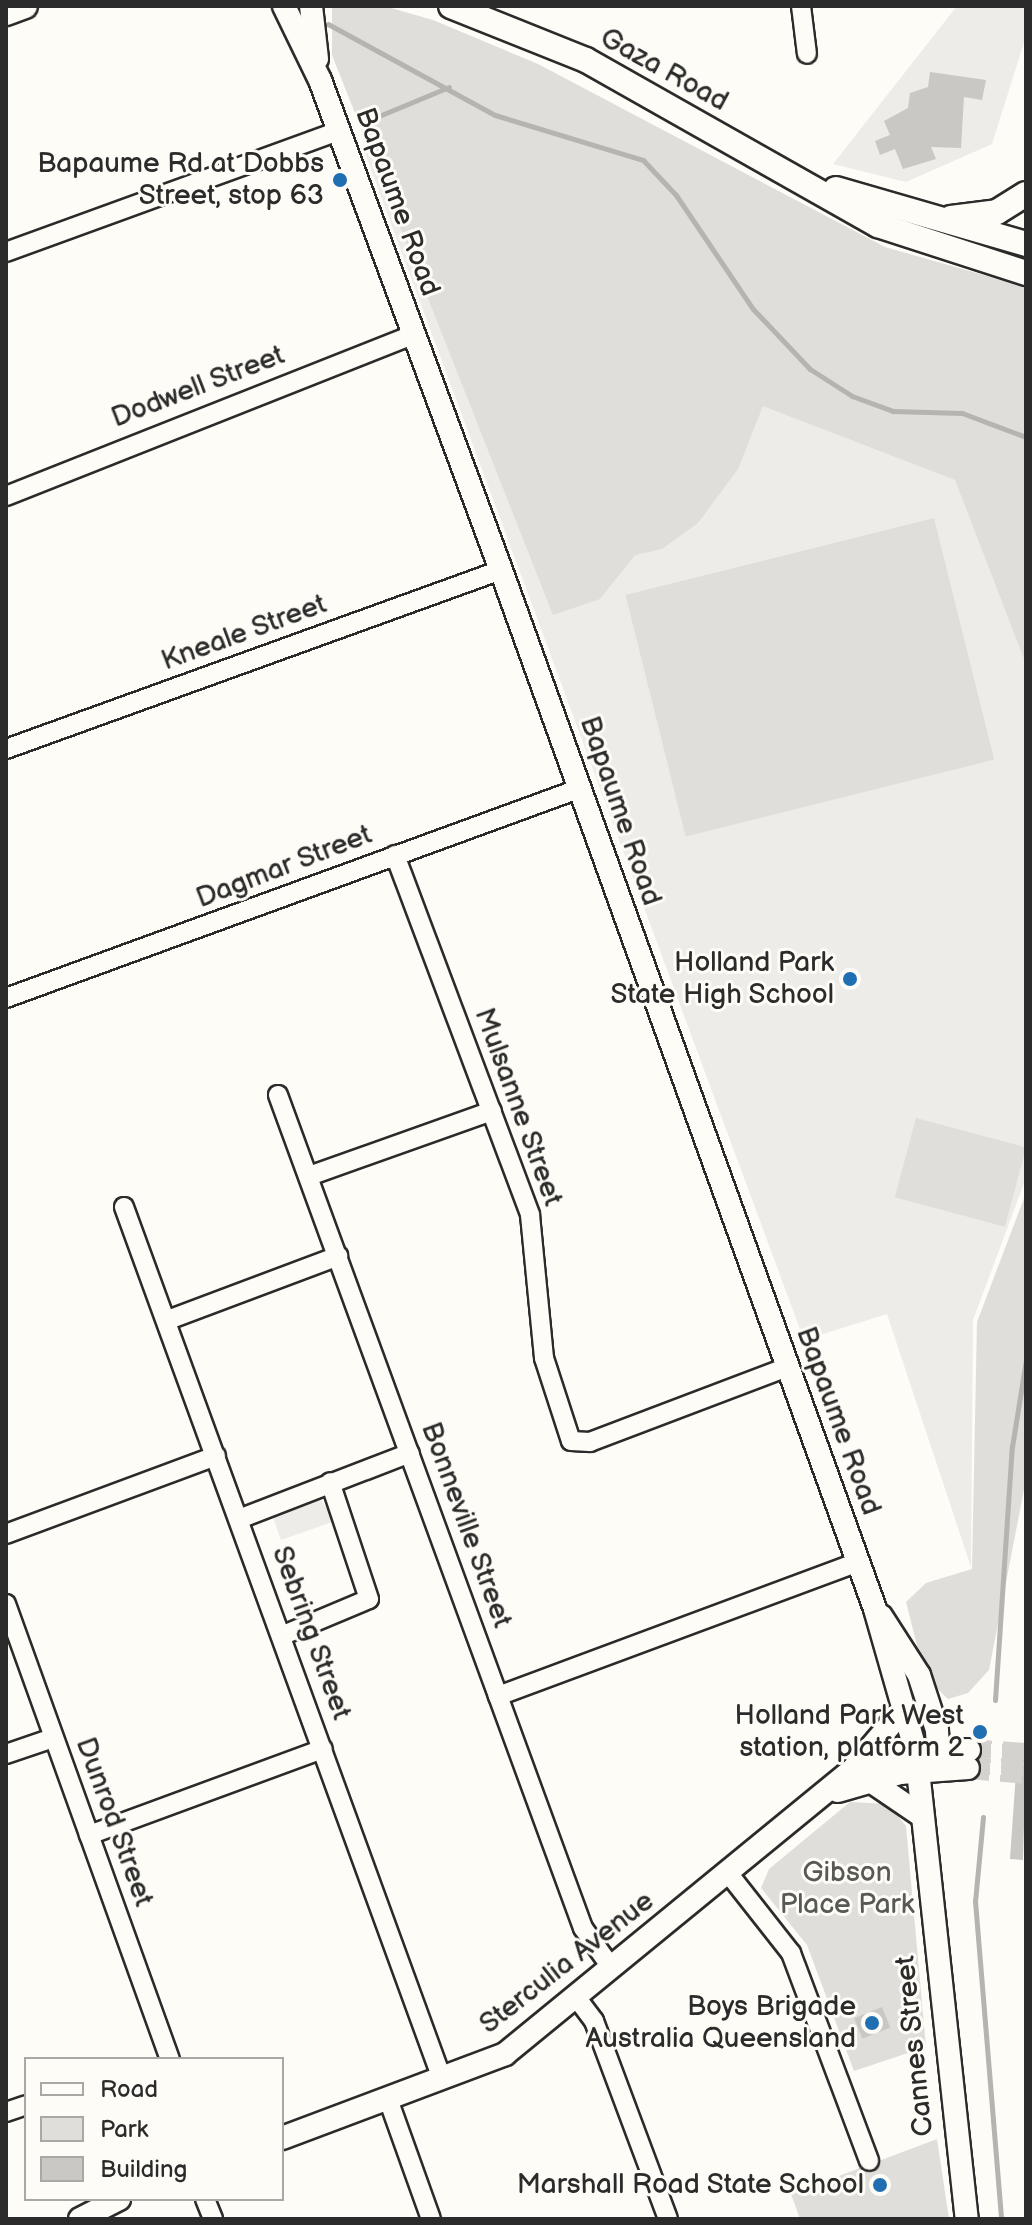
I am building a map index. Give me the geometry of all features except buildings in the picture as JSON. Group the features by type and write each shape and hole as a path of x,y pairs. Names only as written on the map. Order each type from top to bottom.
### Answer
{"main road":[{"path":"6,13 25,6"},
{"name":"Gaza Road","path":"455,7 586,60 896,234 1020,259"},
{"name":"Gaza Road","path":"757,155 1020,259"},
{"path":"920,219 981,216 1026,195"},
{"path":"1020,259 1026,195"}],"street":[{"name":"Bapaume Road","path":"284,6 320,80 501,570 875,1609 903,1710 928,1760"},
{"name":"Bapaume Road","path":"311,6 320,80"},
{"path":"801,6 807,54"},
{"path":"6,252 339,131"},
{"name":"Dodwell Street","path":"6,496 413,335"},
{"name":"Kneale Street","path":"6,749 501,570"},
{"name":"Dagmar Street","path":"6,998 581,788"},
{"name":"Mulsanne Street","path":"395,855 531,1222 544,1358 571,1441 590,1442 787,1367"},
{"name":"Bonneville Street","path":"278,1095 590,1946 611,1967"},
{"path":"309,1176 492,1111"},
{"name":"Sebring Street","path":"124,1207 168,1320 442,2079"},
{"path":"168,1320 338,1256"},
{"path":"239,1519 410,1453"},
{"path":"6,1534 216,1456"},
{"path":"281,1636 369,1599 330,1482"},
{"path":"498,1696 858,1562"},
{"name":"Dunrod Street","path":"6,1604 89,1835 163,2057"},
{"name":"Bapaume Road","path":"875,1609 919,1675 928,1760"},
{"path":"846,1774 886,1739 903,1710"},
{"path":"6,1754 53,1738"},
{"path":"89,1835 323,1749"},
{"name":"Sterculia Avenue","path":"284,2137 505,2054 846,1774 928,1760 969,1759"},
{"name":"Sterculia Avenue","path":"815,1800 928,1760"},
{"name":"Cannes Street","path":"928,1760 922,1816 967,2219"},
{"path":"869,1780 922,1816"},
{"path":"728,1873 791,1953 869,2161"},
{"path":"576,1997 594,2021 668,2219"},
{"path":"388,2099 431,2219"},
{"path":"80,2219 115,2201"}],"shaded area":[{"path":"957,6 1026,6 1026,36 992,144 906,182 833,164"},
{"name":"Holland Park State High School","path":"551,82 970,484 1026,657 1026,1178 973,1320 971,1567 887,1314 804,1340 362,145"},
{"path":"318,1495 335,1521 281,1540 271,1511"}],"green space":[{"path":"332,6 384,6 433,20 538,64 885,247 1026,287 1026,664 955,480 763,406 738,469 698,523 662,549 635,555 600,599 553,615 332,55"},
{"path":"934,518 994,760 686,837 625,595"},
{"path":"916,1118 1026,1147 1005,1227 895,1197"},
{"path":"1026,1193 1026,1479 989,1670 968,1693 948,1699 925,1677 906,1602 926,1583 972,1569 977,1322"},
{"name":"Gibson Place Park","path":"850,1802 888,1804 906,1826 926,2047 854,2071 807,1945 761,1888 769,1869"},
{"name":"Marshall Road State School","path":"937,2139 949,2219 800,2219 791,2194"}],"waterway":[{"path":"328,24 495,115 643,160 676,195 753,309 810,369 852,396 893,411 962,413 1026,437"},
{"path":"362,123 449,87"},
{"path":"995,1700 1012,1447 1026,1360"},
{"path":"983,1817 975,1901 1001,2219"}],"tunnel":[{"path":"969,1750 1026,1754"},
{"path":"968,1768 1026,1773"}],"place":[{"name":"Bapaume Rd at Dobbs Street, stop 63","path":"340,180"},
{"name":"Holland Park State High School","path":"850,979"},
{"name":"Holland Park West station, platform 2","path":"980,1732"},
{"name":"Boys Brigade Australia Queensland","path":"872,2023"},
{"name":"Marshall Road State School","path":"880,2185"}]}
